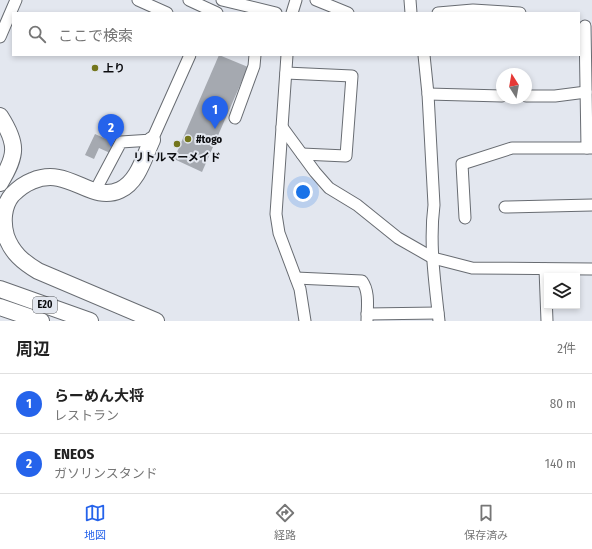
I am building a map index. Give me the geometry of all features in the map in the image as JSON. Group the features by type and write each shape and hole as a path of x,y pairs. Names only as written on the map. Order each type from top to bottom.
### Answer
{"highway":[{"path":"0,116 9,131 14,146 10,165 0,183"},
{"path":"152,140 140,167 128,185 121,190 110,194 95,191 62,178 45,177 27,183 17,189 9,198 5,209 4,220 5,232 14,253 38,271 156,321"},
{"name":"E20","path":"0,289 90,321"},
{"name":"E20","path":"0,306 41,321"}],"street":[{"path":"0,37 16,0"},
{"path":"138,0 165,12"},
{"path":"189,0 215,12"},
{"path":"222,0 272,12"},
{"path":"292,12 296,0"},
{"path":"316,0 346,12"},
{"path":"410,0 411,12"},
{"path":"450,12 473,10 514,12"},
{"path":"465,218 462,164 512,148 590,148 586,92 585,26"},
{"path":"95,191 120,142 152,140 190,56"},
{"path":"235,118 254,66 255,56"},
{"path":"287,56 276,214 279,233 300,289 305,321"},
{"path":"296,278 362,281 367,294 367,317 439,317 431,223 434,205 428,94 424,56"},
{"path":"286,73 352,76 346,156 302,154"},
{"path":"532,96 555,96 586,92"},
{"path":"428,94 496,96"},
{"path":"282,127 315,172 329,188 357,205 398,238 433,258 472,268 592,269"},
{"path":"505,207 592,204"},
{"path":"545,269 547,321"}],"building":[{"path":"219,56 248,67 202,172 174,159"},
{"path":"95,134 124,147 119,157 99,148 94,159 85,155"}],"place":[{"name":"上り","path":"95,68"},
{"name":"らーめん大将","path":"215,129"},
{"name":"#togo","path":"188,139"},
{"name":"リトルマーメイド","path":"177,144"},
{"name":"ENEOS","path":"111,147"}]}
